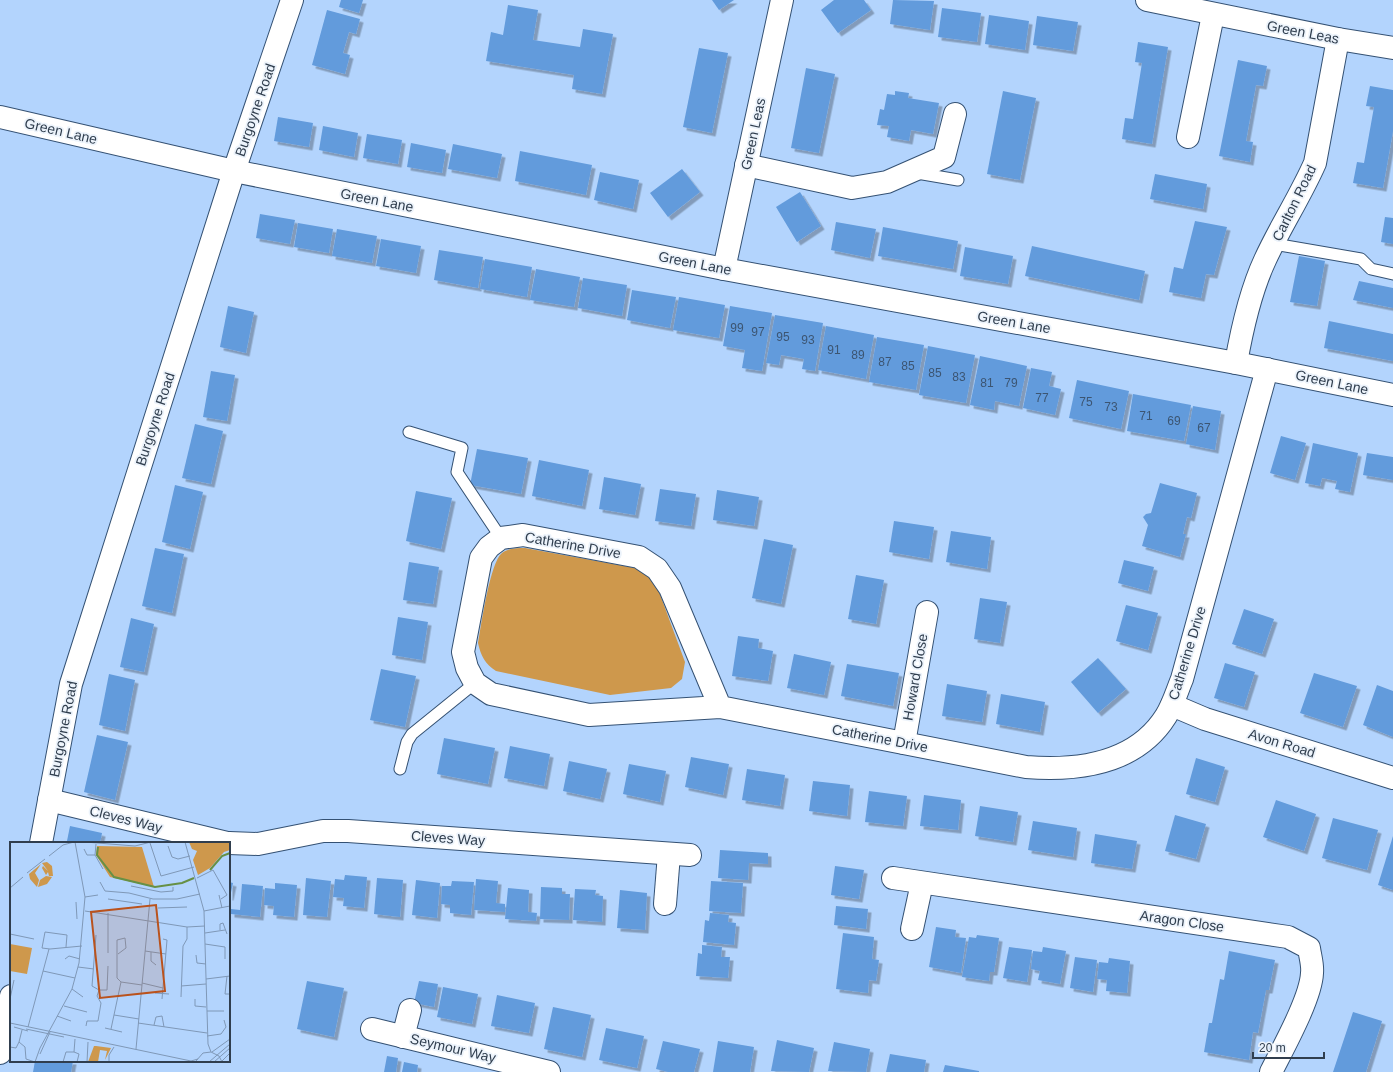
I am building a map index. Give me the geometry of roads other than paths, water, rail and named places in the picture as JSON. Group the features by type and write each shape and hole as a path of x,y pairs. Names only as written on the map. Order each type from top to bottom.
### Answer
{"street":[{"name":"Burgoyne Road","path":"41,842 71,684 234,171 292,0"},
{"name":"Green Leas","path":"724,269 782,0"},
{"name":"Green Leas","path":"1147,0 1213,15 1393,48"},
{"path":"1188,137 1213,15"},
{"name":"Carlton Road","path":"1236,363 1256,283 1314,163 1338,39"},
{"path":"746,165 852,188 887,182 944,157 955,114"},
{"name":"Green Lane","path":"0,117 234,171 724,269 1236,363 1393,395"},
{"name":"Catherine Drive","path":"475,683 491,694 589,715 720,707 1026,767 1052,769 1102,763 1129,750 1151,734 1166,716 1172,704 1182,679 1267,369"},
{"name":"Catherine Drive","path":"501,538 523,535 640,556 657,569 670,588 720,707"},
{"path":"475,683 467,668 464,652 465,644 481,558 489,547 501,538"},
{"name":"Howard Close","path":"904,743 927,612"},
{"name":"Avon Road","path":"1172,704 1204,719 1393,778"},
{"name":"Cleves Way","path":"49,800 224,842"},
{"name":"Cleves Way","path":"230,843 258,844 323,831 348,831 679,855 665,904"},
{"name":"Aragon Close","path":"893,878 1288,937 1308,948 1312,972 1310,987 1297,1020 1272,1072"},
{"path":"912,929 922,882"},
{"path":"0,1053 10,1001"},
{"name":"Seymour Way","path":"403,1037 410,1010"},
{"name":"Seymour Way","path":"372,1029 548,1072"}],"lane":[{"path":"910,171 958,180"},
{"path":"1274,244 1361,260 1371,269 1393,274"},
{"path":"409,432 462,448 457,472 501,538"},
{"path":"400,769 407,742 412,734 475,683"}]}
